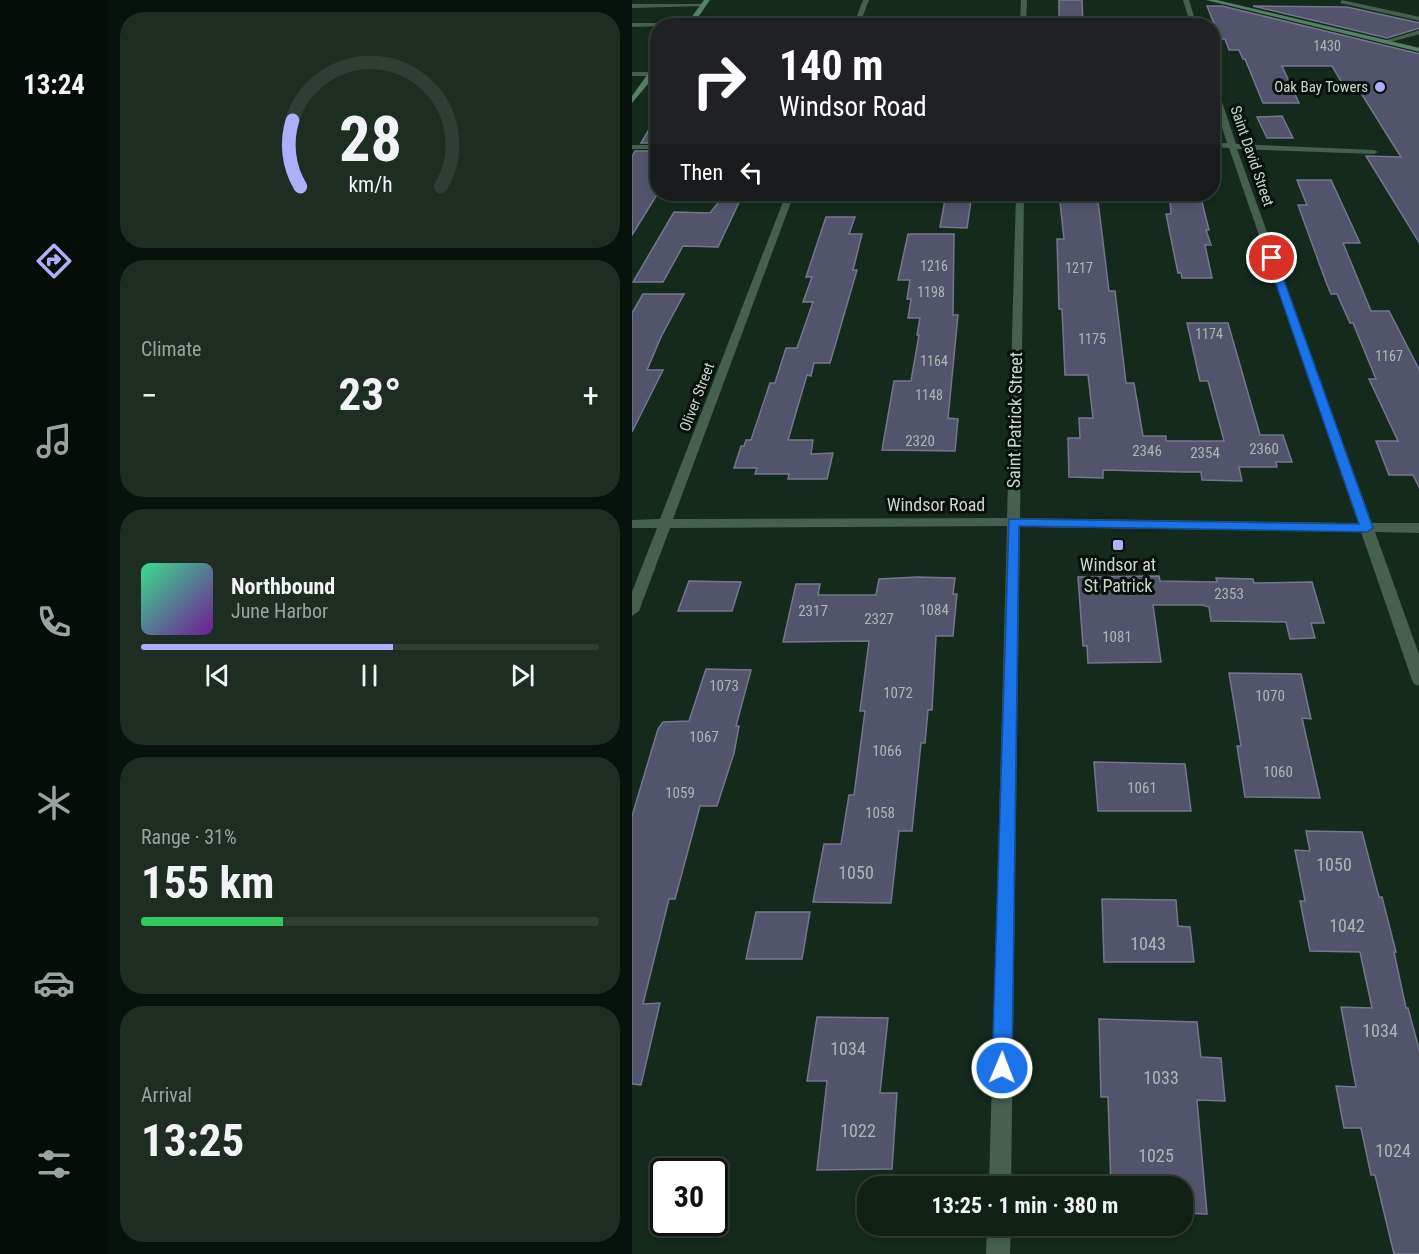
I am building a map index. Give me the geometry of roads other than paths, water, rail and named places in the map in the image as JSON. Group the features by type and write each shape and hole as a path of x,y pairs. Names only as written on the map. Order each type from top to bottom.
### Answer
{"street":[{"path":"859,18 866,0"},
{"path":"1023,18 1024,0"},
{"path":"1186,0 1192,18"},
{"path":"1209,0 1420,50"},
{"path":"1223,0 1248,8"},
{"path":"1342,2 1420,19"},
{"path":"632,6 705,3"},
{"path":"694,18 705,3"},
{"path":"685,15 696,15"},
{"path":"632,25 650,25"},
{"path":"1387,41 1420,32"},
{"path":"632,74 650,74"},
{"path":"632,101 650,77"},
{"name":"Saint David Street","path":"1220,108 1420,680"},
{"path":"1220,145 1374,152"},
{"path":"632,147 650,147"},
{"name":"Oliver Street","path":"632,611 787,201"},
{"name":"Saint Patrick Street","path":"1000,1176 1020,201"},
{"name":"Windsor Road","path":"632,524 1013,522 1420,528"},
{"path":"998,1254 999,1236"}],"place":[{"name":"Oak Bay Towers","path":"1380,87"},
{"name":"Windsor at St Patrick","path":"1118,545"}]}
